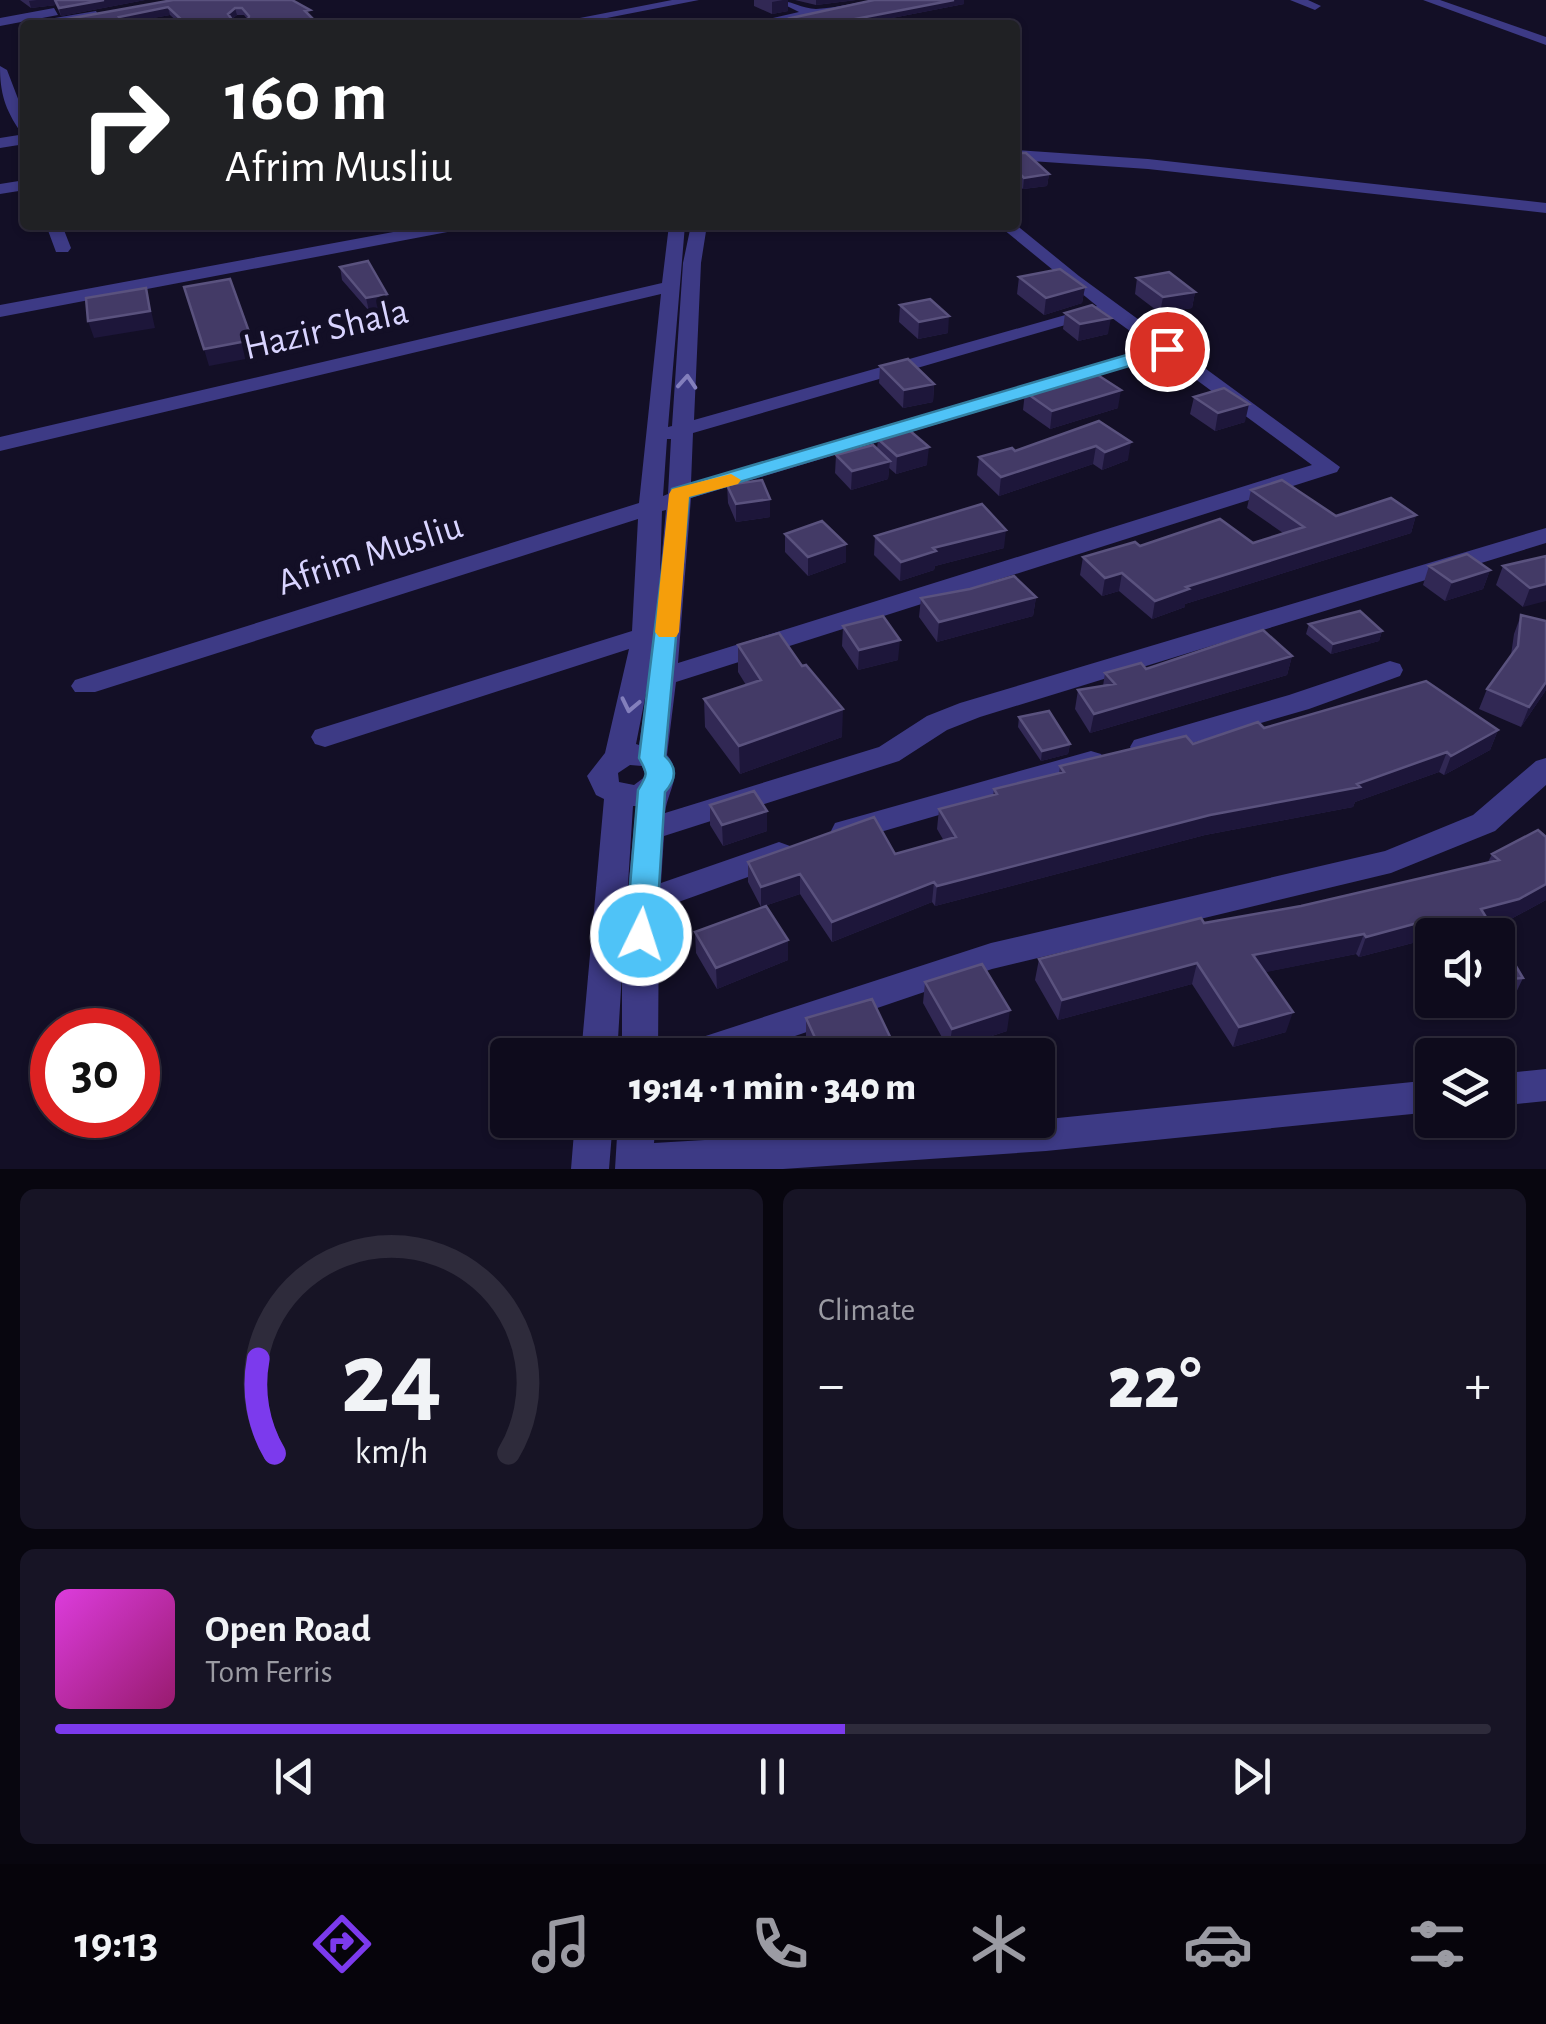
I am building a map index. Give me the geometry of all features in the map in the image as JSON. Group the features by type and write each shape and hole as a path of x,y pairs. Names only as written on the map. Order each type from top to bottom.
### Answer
{"street":[{"path":"579,20 694,0"},
{"path":"781,0 812,13"},
{"path":"775,20 878,0"},
{"path":"1296,0 1316,6"},
{"path":"1429,0 1546,41"},
{"path":"0,22 111,8 59,20"},
{"path":"1,76 20,121"},
{"path":"1020,155 1136,161 1468,204 1546,208"},
{"path":"56,230 62,248"},
{"path":"0,311 431,230"},
{"path":"663,677 1330,467 1109,306 1012,230"},
{"path":"661,561 650,507 656,434 669,287 689,241"},
{"path":"620,756 656,632 661,561 679,496 689,241"},
{"name":"Hazir Shala","path":"0,444 669,287"},
{"path":"656,434 683,432 1109,306"},
{"name":"Afrim Musliu","path":"84,686 679,496 1167,349"},
{"path":"650,829 889,754 937,722 970,710 1546,535"},
{"path":"640,1038 642,902 663,677 656,632"},
{"path":"325,737 656,632"},
{"path":"642,902 946,800 1250,717 1390,670"},
{"path":"636,754 652,774 636,796 619,795 606,788 602,776 606,765 620,756 636,754"},
{"path":"745,1038 990,956 1391,861 1484,824 1546,768"},
{"path":"600,1038 619,795"},
{"path":"1515,1088 1546,1085"},
{"path":"636,1138 634,1166 1046,1134 1415,1098"},
{"path":"590,1169 593,1138"}],"building":[{"path":"55,0 104,0 59,8"},
{"path":"173,0 292,0 310,10 305,11 314,20 248,20 242,8 235,8 228,14 232,20 182,20 168,7 119,17 121,20 62,20"},
{"path":"874,0 954,0 850,20 791,18"},
{"path":"1020,153 1026,153 1049,174 1024,178 1020,174"},
{"path":"368,261 387,294 366,298 340,267"},
{"path":"1060,269 1085,287 1046,298 1019,277"},
{"path":"1169,272 1195,292 1163,297 1137,278"},
{"path":"230,279 252,340 204,349 184,287"},
{"path":"146,288 150,311 88,321 86,298"},
{"path":"930,299 949,316 919,322 900,305"},
{"path":"1092,305 1111,318 1080,324 1065,313"},
{"path":"908,359 934,384 904,390 880,366"},
{"path":"1093,372 1121,390 1052,411 1025,392"},
{"path":"1224,388 1249,404 1218,413 1194,397"},
{"path":"1099,421 1131,442 1105,452 1096,446 1001,477 979,457 1012,448 1015,451"},
{"path":"909,430 929,447 897,456 878,439"},
{"path":"873,445 890,461 852,471 836,455"},
{"path":"762,480 770,499 736,504 727,485"},
{"path":"1282,480 1336,516 1391,498 1416,515 1186,587 1189,589 1155,601 1122,573 1105,578 1083,557 1135,542 1140,546 1220,519 1253,543 1304,527 1251,490"},
{"path":"982,504 1006,530 933,548 936,551 901,562 875,536"},
{"path":"822,521 846,544 808,557 785,534"},
{"path":"1467,554 1490,570 1452,582 1429,566"},
{"path":"1546,556 1546,584 1530,588 1503,566"},
{"path":"1014,576 1036,597 939,622 921,598 970,589"},
{"path":"1360,611 1382,631 1333,644 1309,624"},
{"path":"1521,615 1546,621 1546,682 1529,707 1487,689 1518,646"},
{"path":"883,616 900,640 859,650 843,626"},
{"path":"1263,630 1292,656 1094,714 1078,690 1115,684 1105,673 1141,663 1146,669"},
{"path":"779,633 802,666 806,665 843,709 739,746 704,699 761,680 738,645"},
{"path":"1426,681 1498,730 1451,756 1447,752 1357,784 1360,787 1210,815 937,886 934,882 832,922 800,874 761,887 748,862 874,817 895,854 956,837 939,809 997,794 994,789 1064,772 1060,766 1186,736 1193,744 1258,722 1264,728"},
{"path":"1049,711 1070,744 1042,751 1019,717"},
{"path":"754,791 767,811 722,825 710,805"},
{"path":"1538,830 1546,837 1546,884 1519,899 1481,909 1487,918 1415,918 1415,924 1366,937 1364,934 1253,955 1293,1012 1239,1027 1197,963 1062,1000 1039,959 1201,918 1204,923 1301,906 1499,860 1492,854"},
{"path":"766,906 788,940 716,968 695,932"},
{"path":"982,964 1010,1010 952,1029 925,982"},
{"path":"872,999 891,1038 815,1038 806,1018"}],"slow traffic":[{"path":"667,632 679,494 731,480"}],"route":[{"path":"641,935 652,790 661,780 661,767 652,758 679,494 1167,349"}]}
